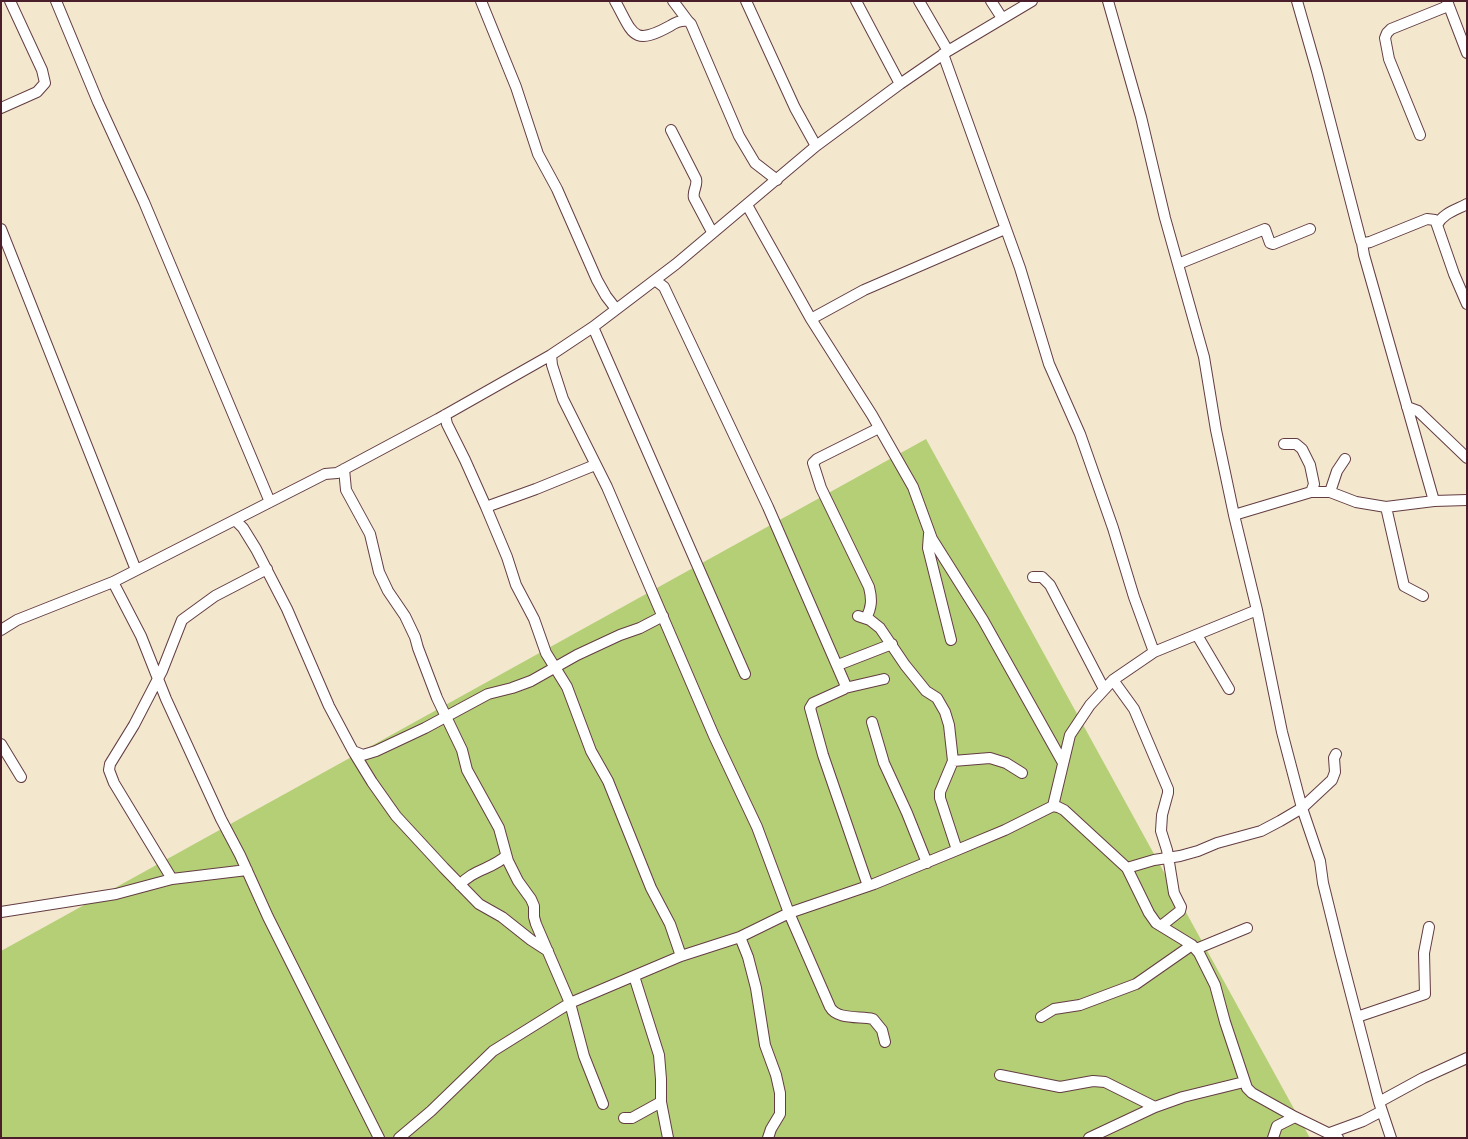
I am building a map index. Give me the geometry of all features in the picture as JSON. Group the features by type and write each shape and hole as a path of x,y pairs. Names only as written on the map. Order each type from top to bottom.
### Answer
{"street":[{"path":"1,108 37,92 45,83 42,70 10,1"},
{"path":"56,1 98,102 144,202 270,502"},
{"path":"481,1 516,87 538,154 557,189 597,280 616,309"},
{"path":"615,1 630,28 635,34 640,36 648,37 678,21 688,21"},
{"path":"673,1 694,32 721,97 749,154 755,163 777,180"},
{"path":"746,1 795,108 816,146"},
{"path":"856,1 900,84"},
{"path":"919,1 946,53 1004,229 1031,303 1049,364 1080,434 1154,652"},
{"path":"991,1 1002,18"},
{"path":"1,630 17,620 113,582 325,474 337,473 551,355 593,327 655,280 816,146 900,84 946,53 1032,1"},
{"path":"1108,1 1141,117 1165,218 1204,357 1216,430 1282,732 1302,808 1320,861 1325,892 1380,1107 1391,1138"},
{"path":"1297,1 1362,243 1367,269 1434,501"},
{"path":"1420,135 1390,59 1385,38 1387,33 1391,29 1447,4 1467,53"},
{"path":"671,130 696,179 697,182 693,196 712,232"},
{"path":"1437,225 1440,218 1467,204"},
{"path":"747,205 811,319 879,428 913,487 929,533 984,620 1062,761"},
{"path":"1362,243 1374,241 1428,219 1435,220 1467,304"},
{"path":"811,319 864,290 1004,229"},
{"path":"1178,264 1265,229 1270,243 1273,244 1310,229"},
{"path":"1,230 136,570"},
{"path":"655,280 664,287 700,360 778,528 846,684 845,688"},
{"path":"593,327 745,674"},
{"path":"551,355 552,365 563,399 607,487 714,736 757,827 789,913 832,1011 841,1015 873,1019 882,1030 885,1042"},
{"path":"1407,407 1418,411 1467,458"},
{"path":"445,415 447,424 466,460 507,557 514,580 529,608 546,652 566,687 591,751 608,781 651,888 670,924 681,956"},
{"path":"879,428 817,459 813,463 821,488 870,587 872,596 871,607 862,617 880,628 905,665 926,691 937,698 946,712 953,760 940,792 940,798 957,850"},
{"path":"1284,444 1296,444 1302,449 1310,465 1315,489"},
{"path":"1330,492 1340,466 1345,459"},
{"path":"486,507 595,465"},
{"path":"344,469 346,490 370,534 379,572 388,591 412,630 437,698 464,756 467,770 499,828 506,856 518,881 534,906 536,924 570,1003 584,1056 603,1104"},
{"path":"1234,516 1315,489 1330,492 1356,502 1386,507 1434,501 1467,500"},
{"path":"1386,507 1404,586 1423,596"},
{"path":"235,520 249,536 287,609 329,706 353,751 396,816 479,904 502,917 548,951"},
{"path":"929,533 928,548 951,640"},
{"path":"172,879 114,783 109,770 110,764 134,725 168,659 182,620 215,596 266,569"},
{"path":"1032,577 1042,577 1050,585 1104,689"},
{"path":"113,582 141,636 169,706 218,812 379,1138"},
{"path":"1053,806 1062,761 1070,735 1104,689 1113,680 1154,652 1256,610"},
{"path":"353,751 360,755 368,754 488,694 520,685 577,655 663,616"},
{"path":"1197,635 1228,689"},
{"path":"838,666 892,644"},
{"path":"868,886 826,762 810,708 813,703 845,688 884,679"},
{"path":"1113,680 1134,709 1168,789 1160,825 1167,850 1174,893 1181,909 1161,926"},
{"path":"872,722 884,763 927,862"},
{"path":"1,744 21,778"},
{"path":"1127,868 1154,860 1189,854 1217,843 1261,831 1302,808 1332,780 1335,772 1334,758 1336,754"},
{"path":"953,760 990,758 1006,763 1022,772"},
{"path":"399,1138 493,1052 570,1003 681,956 740,937 789,913 868,886 957,850 1005,830 1053,806 1064,810 1127,868 1149,913 1161,926 1194,947 1204,960 1215,985 1244,1082 1252,1093 1295,1117 1334,1135 1363,1121 1423,1078 1467,1058"},
{"path":"460,885 466,878 499,862 506,856"},
{"path":"1,912 116,894 172,879 247,870"},
{"path":"1357,1017 1425,994 1424,953 1428,927"},
{"path":"1040,1016 1054,1009 1080,1005 1136,984 1194,947 1247,928"},
{"path":"740,937 755,981 765,1045 776,1075 780,1094 780,1114 768,1138"},
{"path":"634,976 659,1056 662,1079 661,1102 668,1138"},
{"path":"1000,1074 1060,1087 1093,1081 1105,1082 1155,1107"},
{"path":"1089,1138 1155,1107 1183,1097 1244,1082"},
{"path":"624,1118 632,1118 661,1102"},
{"path":"1273,1138 1277,1126 1295,1117"}],"green space":[{"path":"926,439 1310,1138 1,1138 1,951"}]}
